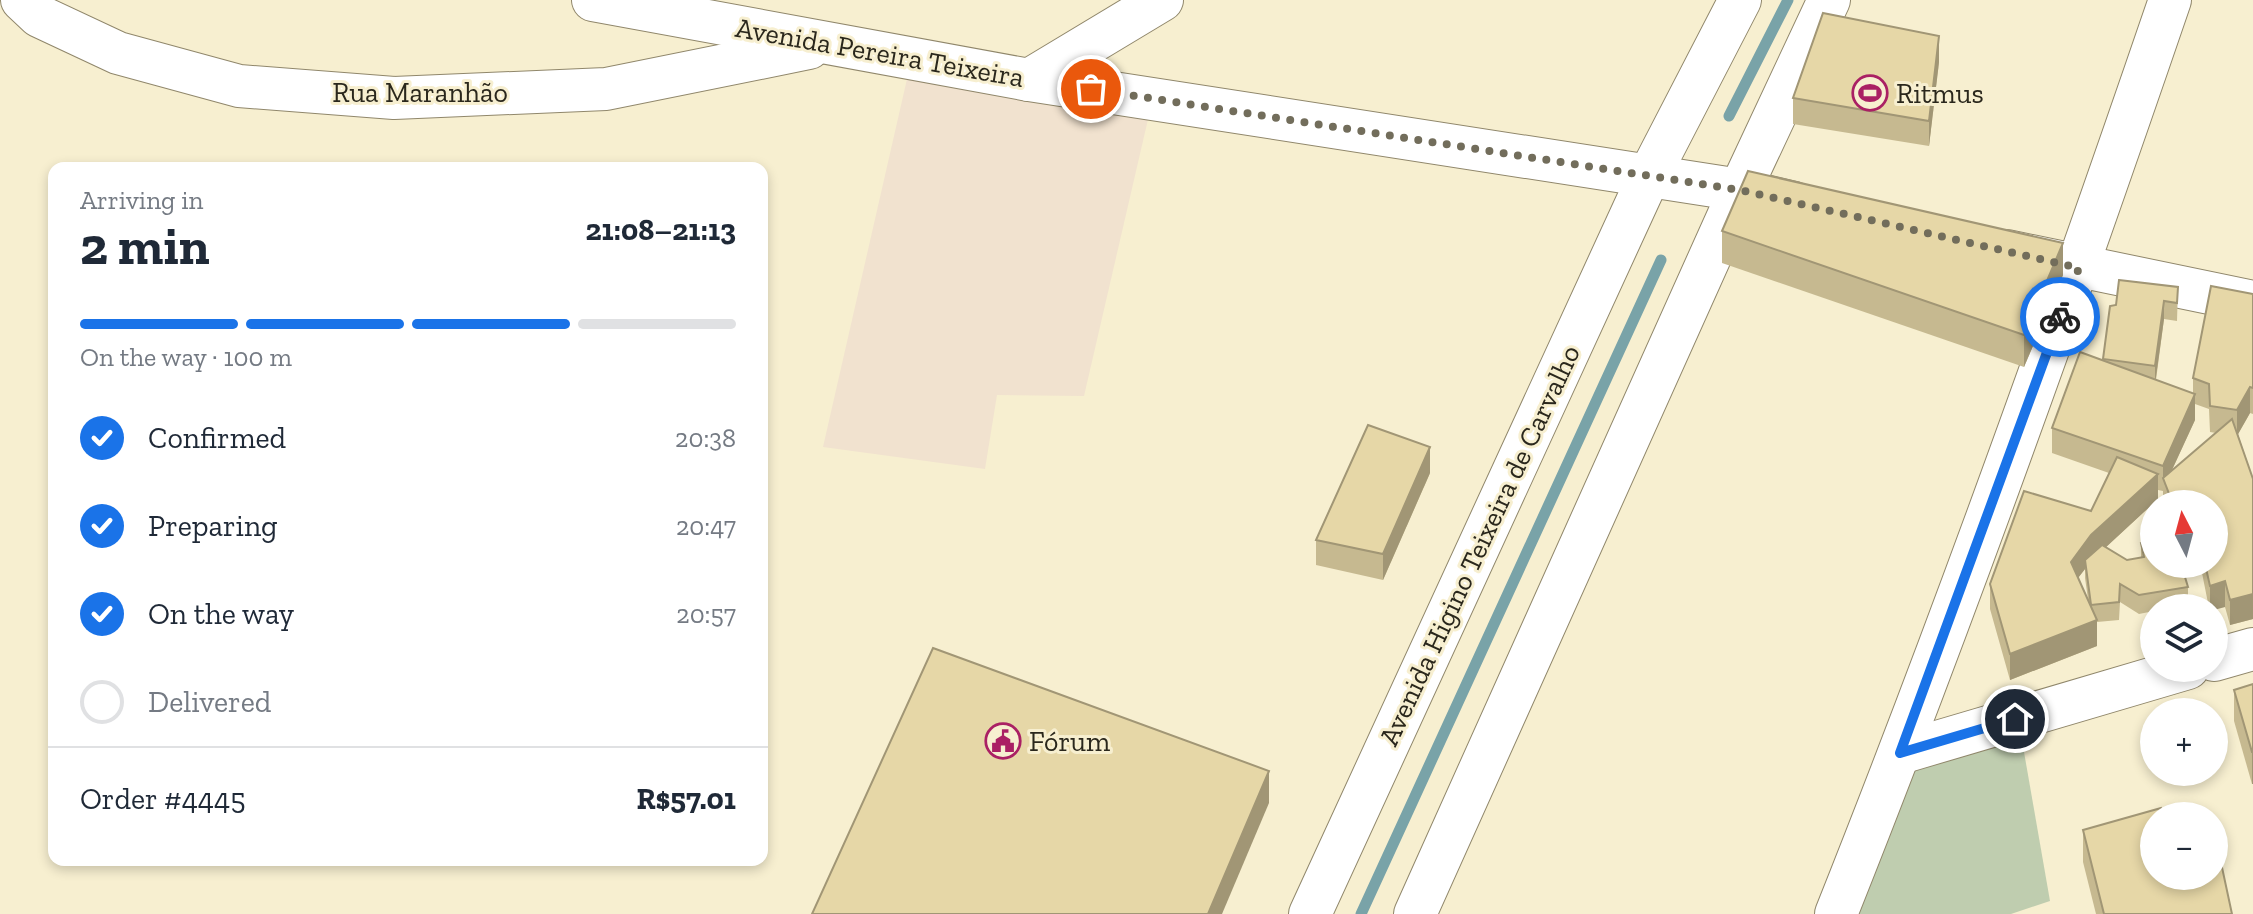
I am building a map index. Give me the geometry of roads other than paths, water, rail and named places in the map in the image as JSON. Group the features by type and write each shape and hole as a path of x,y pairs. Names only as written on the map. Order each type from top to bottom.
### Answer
{"street":[{"name":"Rua Maranhão","path":"22,0 39,16 118,53 239,86 394,98 606,89 832,43"},
{"name":"Avenida Pereira Teixeira","path":"593,0 1029,80 1740,190 1832,211"},
{"path":"1029,80 1162,0"},
{"name":"Avenida Higino Teixeira de Carvalho","path":"1310,914 1649,176 1740,0"},
{"path":"1415,914 1740,190 1829,0"},
{"path":"1836,914 1900,753 2079,268 2170,0"},
{"path":"1971,243 2253,302"},
{"path":"2228,656 2253,649"},
{"path":"1900,753 2141,682"}],"waterway":[{"path":"1729,116 1788,0"},
{"path":"1361,914 1661,260"}],"place":[{"name":"Ritmus","path":"1870,93"},
{"name":"Fórum","path":"1003,741"}]}
